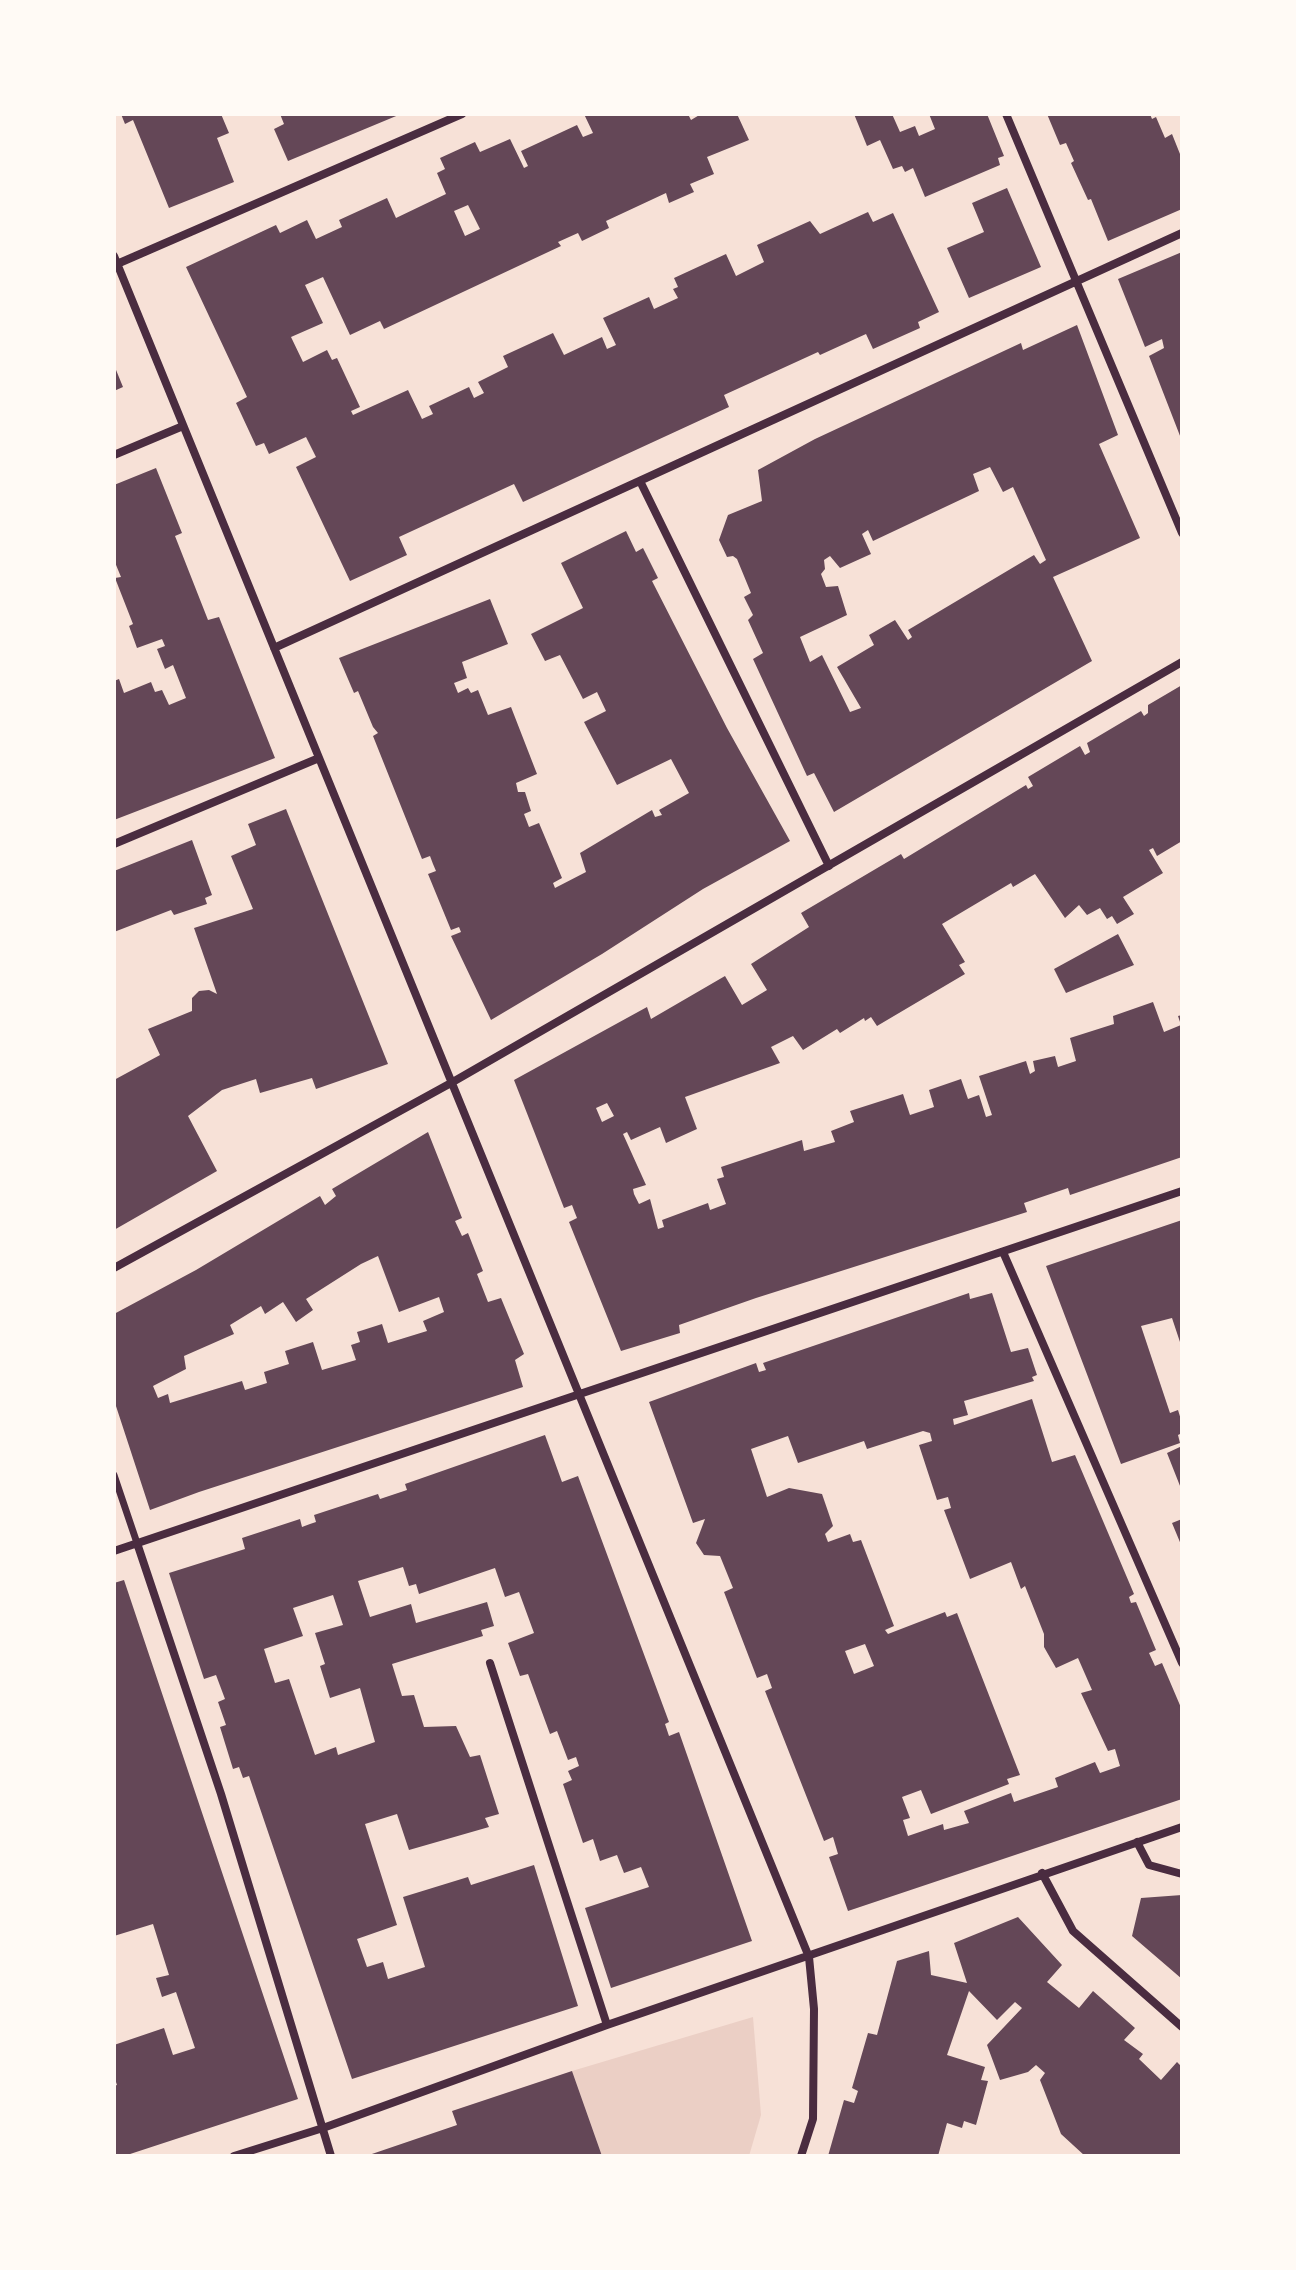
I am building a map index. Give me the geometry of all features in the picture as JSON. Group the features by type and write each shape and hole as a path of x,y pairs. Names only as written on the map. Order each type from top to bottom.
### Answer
{"street":[{"path":"462,114 116,260 809,1957 814,2009 813,2119 801,2156"},
{"path":"1006,114 1182,533"},
{"path":"274,648 1182,233"},
{"path":"114,455 183,426"},
{"path":"640,481 829,866"},
{"path":"114,1268 451,1083 1182,662"},
{"path":"114,844 319,758"},
{"path":"114,1551 1182,1191"},
{"path":"1003,1252 1182,1663"},
{"path":"114,1475 221,1794 331,2156"},
{"path":"490,1663 607,2025"},
{"path":"234,2156 323,2128 607,2025 1182,1827"},
{"path":"1137,1842 1149,1865 1182,1874"},
{"path":"1042,1873 1073,1931 1182,2027"}],"shaded area":[{"path":"753,2017 761,2115 749,2156 602,2156 572,2071"}],"building":[{"path":"121,114 221,114 229,133 217,138 234,182 169,208 133,120 125,124"},
{"path":"280,114 401,114 288,161 274,129 284,124"},
{"path":"584,114 688,114 691,120 701,114 737,114 749,140 707,157 714,174 690,184 694,192 669,203 666,193 606,221 609,228 582,241 578,233 558,242 561,246 384,329 380,321 350,335 323,277 305,285 323,323 291,337 303,362 327,350 332,360 337,358 360,407 351,411 353,415 408,390 422,419 433,414 429,406 469,387 474,398 484,393 478,382 508,367 503,356 553,333 564,355 602,337 607,349 616,345 603,318 649,297 654,309 678,298 673,289 678,287 674,278 726,254 736,276 764,262 757,245 810,221 820,234 868,212 873,222 893,213 939,312 918,322 920,328 873,349 866,334 820,355 818,352 724,395 729,407 523,502 514,484 399,537 407,555 350,581 296,467 316,457 306,437 269,454 264,443 256,446 236,403 247,397 186,267 276,225 280,233 307,220 316,239 342,227 339,220 387,198 396,218 446,194 437,173 445,169 440,158 475,142 480,152 510,139 524,168 528,166 521,151 577,125 583,137 593,133","holes":["468,205 480,229 465,236 454,211"]},
{"path":"854,114 892,114 900,132 915,126 919,136 935,129 929,114 987,114 1004,156 998,158 1000,165 925,197 913,168 905,172 902,166 893,169 880,140 867,146"},
{"path":"1047,114 1150,114 1152,119 1156,117 1165,138 1172,134 1182,159 1182,209 1108,241 1091,199 1088,200 1071,163 1074,161 1066,143 1060,145"},
{"path":"1007,188 1041,267 969,298 947,248 984,232 972,203"},
{"path":"1182,252 1182,441 1149,356 1164,348 1162,339 1145,347 1118,279"},
{"path":"1077,325 1118,435 1099,444 1140,538 1053,577 1092,661 834,812 814,773 807,776 753,659 763,653 748,620 753,615 744,597 751,593 737,559 727,557 719,540 728,515 762,501 758,470 815,439 1021,343 1023,350","holes":["990,467 1003,492 1013,487 1046,560 1040,564 1034,555 908,630 912,637 908,640 895,620 869,635 874,645 837,667 861,708 850,712 822,655 810,662 800,637 847,615 838,586 826,587 821,574 825,569 824,560 830,556 840,568 871,554 862,534 868,530 873,541 979,491 973,474"]},
{"path":"114,365 123,387 114,391"},
{"path":"156,468 182,533 175,536 208,620 219,617 275,758 114,820 114,681 119,679 124,693 151,682 155,692 162,690 169,705 186,698 173,665 165,669 157,649 165,646 162,639 137,648 129,626 133,624 115,578 121,577 114,560 114,485"},
{"path":"626,531 636,552 643,548 658,578 652,581 727,728 790,841 703,889 491,1020 451,936 461,932 459,927 451,930 428,874 436,871 430,856 422,859 373,736 378,733 358,691 354,693 339,658 490,599 508,644 462,662 467,678 454,683 458,693 468,688 471,693 478,690 488,715 511,707 537,774 516,783 518,792 525,792 531,811 524,814 529,827 539,823 562,878 553,883 555,888 586,872 580,853 652,810 655,817 662,815 659,810 689,793 671,759 617,785 584,722 606,711 597,692 583,699 560,655 545,661 531,634 583,608 561,563"},
{"path":"1182,685 1182,841 1157,856 1153,848 1149,850 1163,873 1123,897 1134,914 1117,924 1112,916 1107,919 1100,908 1087,915 1079,905 1065,918 1035,874 1013,887 1011,883 942,924 965,962 959,965 965,974 877,1026 871,1017 865,1021 864,1018 840,1033 837,1029 803,1050 793,1036 771,1047 780,1063 685,1097 697,1129 666,1143 660,1127 631,1140 627,1132 623,1134 646,1185 633,1189 634,1194 639,1204 650,1199 658,1229 664,1227 662,1220 708,1203 710,1210 726,1204 717,1179 724,1177 721,1167 802,1140 804,1151 835,1142 831,1131 854,1122 850,1111 903,1094 910,1115 934,1107 929,1090 961,1079 968,1099 979,1095 986,1117 992,1115 979,1076 1026,1061 1030,1074 1035,1071 1033,1061 1055,1056 1058,1067 1076,1061 1070,1038 1114,1024 1113,1016 1153,1002 1164,1032 1181,1025 1178,1016 1182,1015 1182,1157 1070,1195 1068,1188 1024,1203 1027,1212 756,1298 679,1325 680,1333 621,1351 569,1222 577,1218 572,1205 564,1208 514,1080 647,1007 651,1019 725,976 742,1005 767,990 751,964 809,927 801,913 901,854 904,859 1026,785 1028,789 1033,786 1028,777 1080,746 1085,755 1090,752 1087,743 1141,711 1144,716 1148,713 1148,705","holes":["607,1103 614,1116 602,1122 596,1108"]},
{"path":"286,809 388,1064 316,1089 312,1078 260,1093 256,1079 222,1090 188,1116 217,1171 114,1230 114,1080 160,1055 148,1029 192,1011 192,998 199,991 209,990 217,994 194,928 253,909 231,856 256,845 248,824"},
{"path":"192,840 212,895 205,898 207,904 174,915 171,910 114,932 114,871"},
{"path":"1118,934 1134,965 1066,993 1054,969"},
{"path":"428,1132 462,1218 455,1221 462,1236 468,1233 483,1271 477,1274 488,1302 501,1298 524,1354 515,1360 523,1387 150,1510 114,1400 114,1314 196,1270 320,1196 325,1205 336,1196 332,1189","holes":["378,1256 399,1312 439,1297 444,1312 423,1321 427,1331 388,1343 382,1324 357,1332 360,1342 351,1345 356,1360 322,1370 313,1342 285,1351 289,1364 264,1372 267,1383 245,1390 242,1381 170,1403 168,1394 158,1398 153,1386 186,1369 184,1356 234,1334 230,1325 261,1306 265,1314 283,1302 296,1322 313,1310 306,1299"]},
{"path":"1182,1220 1182,1348 1172,1318 1141,1326 1170,1413 1178,1410 1182,1423 1182,1433 1178,1435 1180,1443 1121,1464 1046,1266"},
{"path":"969,1293 970,1299 992,1293 1011,1352 1028,1348 1037,1375 1032,1377 1034,1381 964,1401 968,1415 953,1419 954,1425 1032,1399 1052,1462 1075,1455 1134,1594 1129,1597 1131,1603 1136,1602 1156,1650 1149,1653 1155,1666 1162,1663 1182,1710 1182,1799 848,1911 829,1857 838,1854 833,1837 824,1841 765,1691 772,1688 767,1674 757,1678 724,1592 733,1588 720,1556 704,1555 696,1543 705,1519 693,1523 649,1402 756,1363 759,1372 766,1370 763,1363","holes":["923,1431 930,1433 932,1441 919,1445 937,1500 948,1497 951,1508 944,1510 970,1579 1011,1562 1021,1589 1025,1586 1044,1634 1044,1647 1056,1668 1078,1658 1092,1690 1081,1693 1108,1751 1115,1749 1120,1766 1100,1773 1095,1762 1055,1778 1058,1787 1014,1802 1011,1793 964,1811 969,1823 944,1830 943,1824 908,1836 903,1820 910,1818 902,1797 921,1790 931,1814 1009,1784 1007,1779 1020,1775 957,1613 947,1617 945,1612 888,1634 885,1630 894,1626 861,1540 853,1542 850,1534 828,1542 825,1534 833,1526 822,1494 789,1488 767,1497 751,1449 788,1436 798,1463 864,1441 867,1449","865,1644 874,1666 854,1674 845,1651"]},
{"path":"545,1435 562,1482 578,1476 669,1722 665,1724 669,1736 679,1732 752,1941 611,1988 585,1908 649,1887 641,1867 624,1873 617,1855 600,1861 593,1839 583,1843 563,1784 572,1780 568,1771 579,1766 576,1757 568,1760 557,1731 550,1734 528,1674 520,1676 508,1643 534,1633 519,1592 505,1597 495,1568 419,1594 416,1584 409,1586 403,1567 358,1581 370,1617 411,1604 416,1623 487,1602 494,1626 481,1630 483,1636 392,1664 402,1696 414,1695 424,1727 456,1726 470,1757 480,1755 499,1814 485,1818 489,1827 409,1850 397,1814 365,1824 397,1925 357,1939 367,1967 383,1962 388,1979 425,1967 403,1897 468,1877 471,1885 534,1865 578,2006 352,2079 249,1776 243,1778 239,1767 233,1769 220,1727 226,1725 218,1702 225,1699 216,1675 204,1679 169,1573 245,1549 242,1538 300,1519 302,1527 316,1522 314,1515 378,1494 380,1499 407,1490 405,1484","holes":["333,1595 343,1625 315,1633 325,1664 320,1666 330,1698 360,1688 375,1742 338,1755 336,1747 315,1755 289,1679 275,1683 264,1649 303,1636 293,1608"]},
{"path":"1182,1446 1182,1491 1167,1453"},
{"path":"1182,1519 1182,1547 1172,1523"},
{"path":"124,1580 298,2099 124,2156 114,2156 114,2086 117,2085 114,2045 164,2028 173,2055 195,2048 176,1992 162,1997 156,1978 169,1975 153,1924 114,1936 114,1583"},
{"path":"1182,1895 1182,1979 1132,1936 1141,1898"},
{"path":"1018,1917 1062,1965 1047,1982 1079,2008 1093,1991 1135,2028 1124,2040 1143,2054 1139,2059 1161,2080 1177,2062 1182,2067 1182,2156 1085,2156 1061,2134 1040,2080 1045,2073 1036,2065 1028,2072 1000,2080 987,2045 1022,2008 1015,2002 997,2020 969,1991 947,2055 985,2067 981,2080 988,2081 976,2125 964,2121 962,2128 947,2123 938,2156 828,2156 844,2100 854,2103 858,2091 852,2088 868,2033 877,2035 897,1961 929,1951 931,1975 967,1983 954,1943"},
{"path":"572,2071 602,2156 366,2156 457,2125 452,2111"}]}
